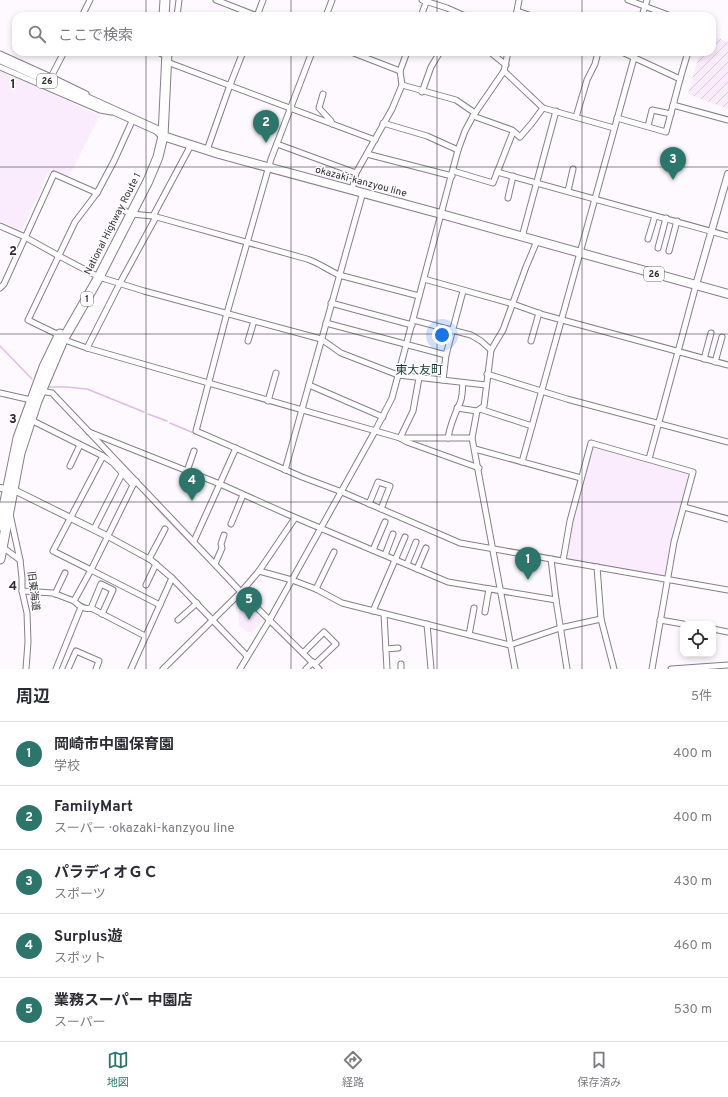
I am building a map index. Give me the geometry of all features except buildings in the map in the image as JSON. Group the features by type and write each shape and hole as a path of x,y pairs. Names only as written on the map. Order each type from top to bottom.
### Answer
{"highway":[{"path":"164,12 165,0"},
{"path":"169,12 170,0"},
{"name":"National Highway Route 1","path":"0,526 18,438 31,400 60,337 97,276 128,212 148,180 158,157 163,56"},
{"name":"National Highway Route 1","path":"0,559 1,547 10,511 7,489 60,337"}],"main road":[{"name":"okazaki-kanzyou line","path":"0,59 133,119 160,133 191,145 728,294"}],"street":[{"path":"84,12 90,0"},
{"path":"178,12 179,0"},
{"path":"216,0 247,12"},
{"path":"258,12 263,0"},
{"path":"328,12 332,0"},
{"path":"516,12 519,0"},
{"path":"628,0 661,12"},
{"path":"643,12 647,0"},
{"path":"422,12 425,1 454,12"},
{"path":"0,54 106,104 120,113"},
{"path":"51,77 62,56"},
{"path":"167,56 230,85 375,140"},
{"path":"207,150 241,56"},
{"path":"311,56 269,167 227,313 196,431 460,543 728,590"},
{"path":"362,56 400,71"},
{"path":"352,190 356,173 392,109 402,85 400,71 406,56"},
{"path":"422,92 431,67 438,56"},
{"path":"494,56 543,108 614,128"},
{"path":"240,669 342,492 392,398 453,174 458,150 465,131 474,114 505,68 507,56"},
{"path":"576,117 587,80 595,64 597,56"},
{"path":"631,56 680,79"},
{"path":"617,118 666,132 687,56"},
{"path":"522,462 634,58"},
{"path":"0,67 100,110 120,113"},
{"path":"402,85 422,92 456,100 474,114 513,132 520,137 543,108"},
{"path":"323,94 319,108 332,121 332,124"},
{"path":"673,105 728,120"},
{"path":"648,126 652,110 671,114"},
{"path":"522,237 538,183 556,111"},
{"path":"133,119 97,194 76,222 28,320 60,337 87,348 400,438 407,442 479,468"},
{"path":"383,123 427,136 458,150"},
{"path":"367,154 493,183 513,132"},
{"path":"277,144 356,173"},
{"path":"87,348 191,145"},
{"path":"568,191 573,169"},
{"path":"497,172 728,236"},
{"path":"0,288 4,284 54,174 97,194"},
{"path":"649,459 658,422 728,174"},
{"path":"508,198 513,176"},
{"path":"285,470 363,192"},
{"path":"128,212 154,217 308,259 319,263 328,270 339,275 419,296"},
{"path":"648,239 654,216"},
{"path":"658,248 666,218"},
{"path":"669,251 677,221"},
{"path":"0,226 25,236 97,276 321,339 341,353 398,375 486,385"},
{"path":"515,669 479,468 472,438 478,410 484,406 491,350 503,330 537,241"},
{"path":"424,280 513,304 562,320 728,365"},
{"path":"443,380 446,355 463,291"},
{"path":"331,303 412,323 453,330 471,335 491,350"},
{"path":"531,341 539,313"},
{"path":"248,341 254,321"},
{"path":"326,323 446,355"},
{"path":"704,358 711,333"},
{"path":"715,362 722,336"},
{"path":"268,401 276,373"},
{"path":"488,374 541,391 728,442"},
{"path":"400,438 413,411 419,378"},
{"path":"448,438 450,425 460,404 463,383"},
{"path":"309,385 383,417"},
{"path":"41,391 52,393 135,483"},
{"path":"0,392 31,400"},
{"path":"457,408 478,410 532,426"},
{"path":"31,420 103,456 113,463 194,541 269,621 319,669"},
{"path":"89,432 220,484 295,518 448,582 556,600"},
{"path":"400,438 472,438"},
{"path":"564,561 570,521 591,443 693,472 674,542 652,669"},
{"path":"70,466 80,445"},
{"path":"194,541 236,448"},
{"path":"475,449 581,478"},
{"path":"187,471 194,451"},
{"path":"103,456 53,551 160,605"},
{"path":"94,529 123,472"},
{"path":"369,504 378,482 390,486 381,509"},
{"path":"74,601 135,483"},
{"path":"7,489 94,529 149,558 172,578 247,656"},
{"path":"231,524 243,495"},
{"path":"684,507 728,519"},
{"path":"10,511 20,560"},
{"path":"163,669 241,592 259,570 295,518"},
{"path":"373,550 385,522"},
{"path":"149,558 165,529"},
{"path":"385,555 393,534"},
{"path":"215,564 222,548 221,544 224,535"},
{"path":"373,611 405,537"},
{"path":"407,564 416,542"},
{"name":"旧東海道","path":"1,547 20,560 22,591 26,604 28,630 26,669"},
{"path":"417,569 426,548"},
{"path":"316,590 334,552"},
{"path":"552,559 556,600 566,669"},
{"path":"146,584 156,564"},
{"path":"597,567 601,619 614,669"},
{"path":"259,570 292,580 342,603 510,646 560,628 601,619"},
{"path":"55,594 65,573"},
{"path":"131,669 172,578"},
{"path":"91,608 101,584 113,590 102,614"},
{"path":"485,612 489,589"},
{"path":"22,591 55,594 74,601 81,607 88,609 91,608 145,636"},
{"path":"178,620 197,603"},
{"path":"58,669 81,607"},
{"path":"469,635 474,608"},
{"path":"384,614 387,669"},
{"path":"660,620 680,623"},
{"path":"427,624 431,669"},
{"path":"716,630 728,632"},
{"path":"303,653 324,632 336,644 306,669"},
{"path":"386,649 398,648"},
{"path":"68,669 76,651 99,661 96,669"},
{"path":"671,669 728,665"}],"shaded area":[{"path":"716,38 728,42 728,109 688,94 699,56 716,56"},
{"path":"0,71 100,115 69,177 49,170 22,230 0,221"},
{"path":"593,446 689,474 672,537 666,575 664,576 567,558 572,524"},
{"path":"249,605 259,616 260,624 252,632 247,632 239,625 238,613"}],"waterway":[{"path":"0,346 32,379"},
{"path":"48,391 47,387 87,389 144,412"},
{"path":"148,414 167,421"},
{"path":"170,423 196,434"},
{"path":"329,490 338,493"},
{"path":"342,495 375,509"},
{"path":"151,501 196,549"}],"place":[{"name":"FamilyMart","path":"266,143"},
{"name":"パラディオＧＣ","path":"673,180"},
{"name":"Surplus遊","path":"192,501"},
{"name":"岡崎市中園保育園","path":"528,580"},
{"name":"業務スーパー 中園店","path":"249,620"}],"district":[{"name":"東大友町","path":"419,371"}]}
